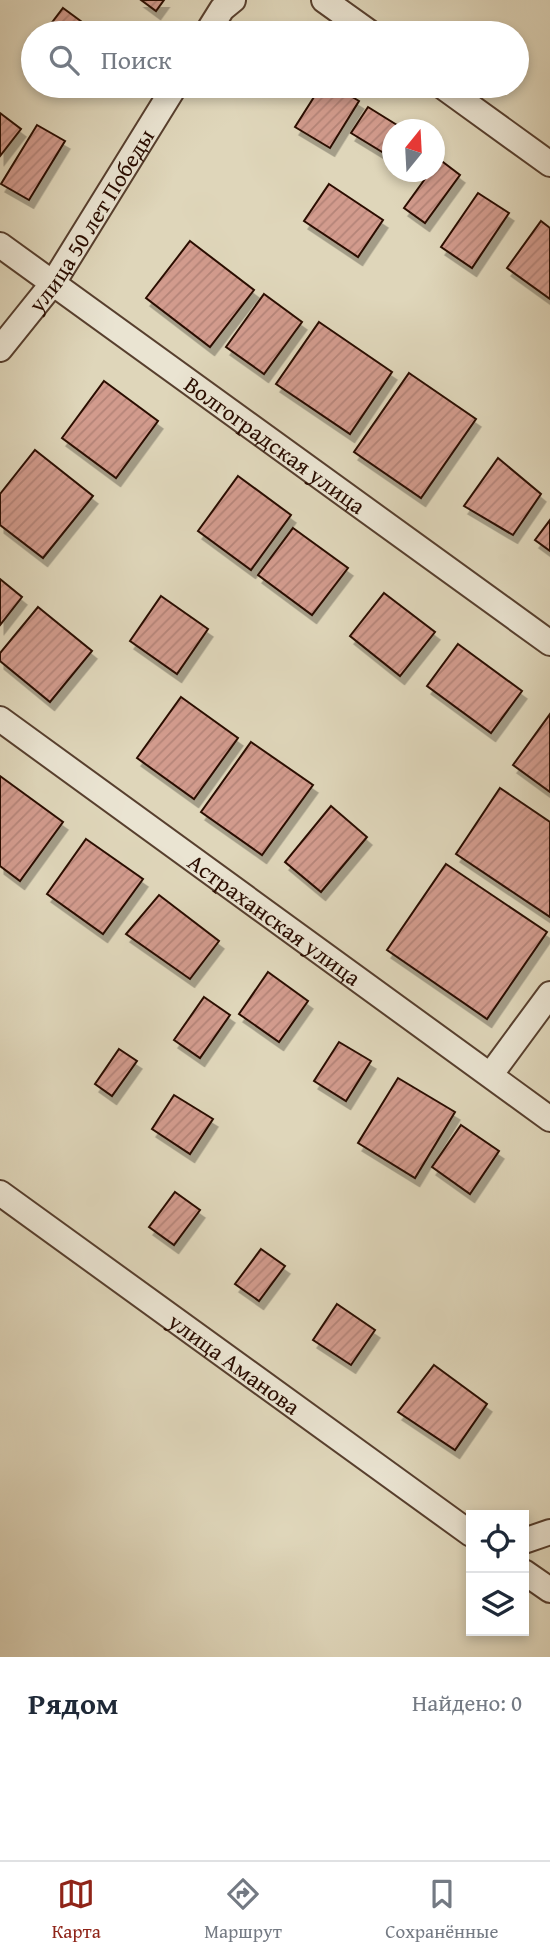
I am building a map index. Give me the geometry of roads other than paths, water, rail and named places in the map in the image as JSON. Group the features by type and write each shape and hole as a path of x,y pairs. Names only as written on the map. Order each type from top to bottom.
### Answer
{"street":[{"path":"214,21 222,9 233,0"},
{"path":"324,0 353,21"},
{"name":"улица 50 лет Победы","path":"0,349 53,283 167,98"},
{"path":"459,98 550,164"},
{"name":"Волгоградская улица","path":"0,245 550,643"},
{"name":"Астраханская улица","path":"0,719 550,1119"},
{"path":"491,1074 550,995"},
{"name":"улица Аманова","path":"0,1193 466,1530"},
{"path":"529,1539 550,1532"},
{"path":"525,1573 550,1590"}]}
